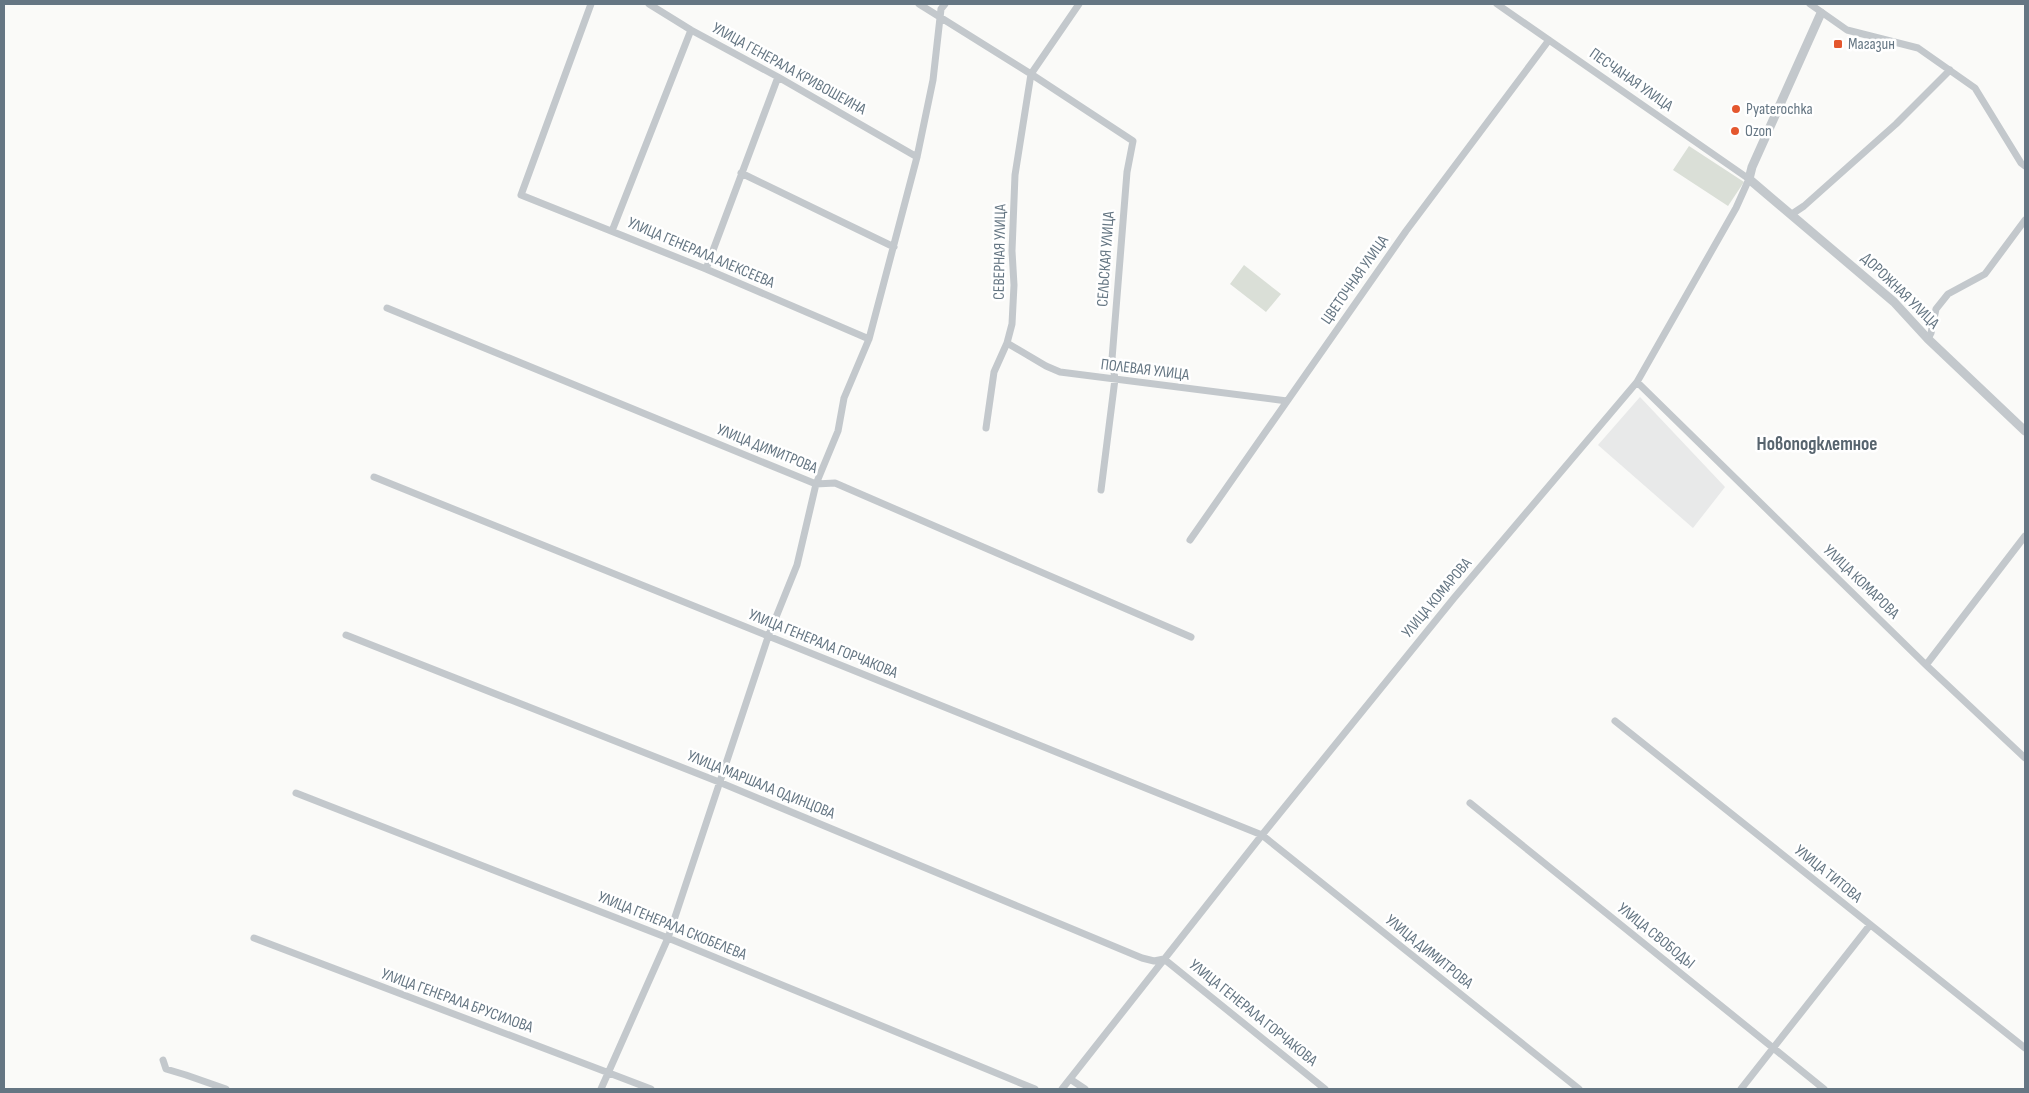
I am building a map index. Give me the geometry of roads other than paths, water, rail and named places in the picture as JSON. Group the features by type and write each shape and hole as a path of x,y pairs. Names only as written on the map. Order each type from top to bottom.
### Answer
{"street":[{"name":"УЛИЦА ГЕНЕРАЛА АЛЕКСЕЕВА","path":"591,4 521,195 706,269 869,339"},
{"name":"УЛИЦА ГЕНЕРАЛА КРИВОШЕИНА","path":"649,4 691,30 778,77 917,157"},
{"path":"919,4 1031,74 1079,4"},
{"path":"601,1089 668,938 768,637 797,565 816,484 838,431 844,398 869,339 917,157 933,80 941,9 945,4"},
{"name":"ПЕСЧАНАЯ УЛИЦА","path":"1497,4 1749,179"},
{"path":"1810,4 1847,30 1918,48 1975,88 2021,163 2025,166"},
{"path":"1749,179 1752,167 1821,13"},
{"path":"612,231 691,30"},
{"name":"ЦВЕТОЧНАЯ УЛИЦА","path":"1190,540 1406,231 1548,40"},
{"path":"1792,214 1804,206 1896,124 1950,70"},
{"name":"СЕЛЬСКАЯ УЛИЦА","path":"1031,74 1133,141 1127,172 1112,359 1114,379 1101,490"},
{"name":"СЕВЕРНАЯ УЛИЦА","path":"986,428 994,372 1007,343 1012,324 1015,175 1031,74"},
{"path":"706,269 778,77"},
{"path":"741,172 894,247"},
{"name":"ДОРОЖНАЯ УЛИЦА","path":"1749,179 1894,302 1928,339 2025,431"},
{"name":"УЛИЦА КОМАРОВА","path":"1062,1089 1262,835 1454,598 1637,382 1736,208 1749,179"},
{"path":"1928,339 1936,308 1948,294 1984,274 2025,220"},
{"name":"УЛИЦА ДИМИТРОВА","path":"387,308 816,484 834,483 1191,637"},
{"name":"ПОЛЕВАЯ УЛИЦА","path":"1007,343 1053,370 1087,377 1287,401"},
{"name":"УЛИЦА КОМАРОВА","path":"1637,382 1926,665 2025,758"},
{"name":"УЛИЦА ГЕНЕРАЛА ГОРЧАКОВА","path":"374,477 1262,835"},
{"path":"1926,665 2025,536"},
{"name":"УЛИЦА МАРШАЛА ОДИНЦОВА","path":"346,635 719,782 1142,958 1154,961 1164,959"},
{"name":"УЛИЦА ТИТОВА","path":"1615,721 2025,1048"},
{"name":"УЛИЦА ГЕНЕРАЛА СКОБЕЛЕВА","path":"296,793 668,938 1035,1089"},
{"name":"УЛИЦА СВОБОДЫ","path":"1470,803 1824,1089"},
{"name":"УЛИЦА ДИМИТРОВА","path":"1262,835 1579,1089"},
{"path":"1741,1089 1870,925"},
{"name":"УЛИЦА ГЕНЕРАЛА БРУСИЛОВА","path":"254,938 651,1089"},
{"name":"УЛИЦА ГЕНЕРАЛА ГОРЧАКОВА","path":"1164,959 1325,1089"},
{"path":"164,1060 166,1069 186,1074 226,1089"},
{"path":"1070,1079 1085,1089"}],"place":[{"name":"Магазин","path":"1838,44"},
{"name":"Pyaterochka","path":"1736,109"},
{"name":"Ozon","path":"1735,131"}],"district":[{"name":"Новоподклетное","path":"1817,444"}]}
